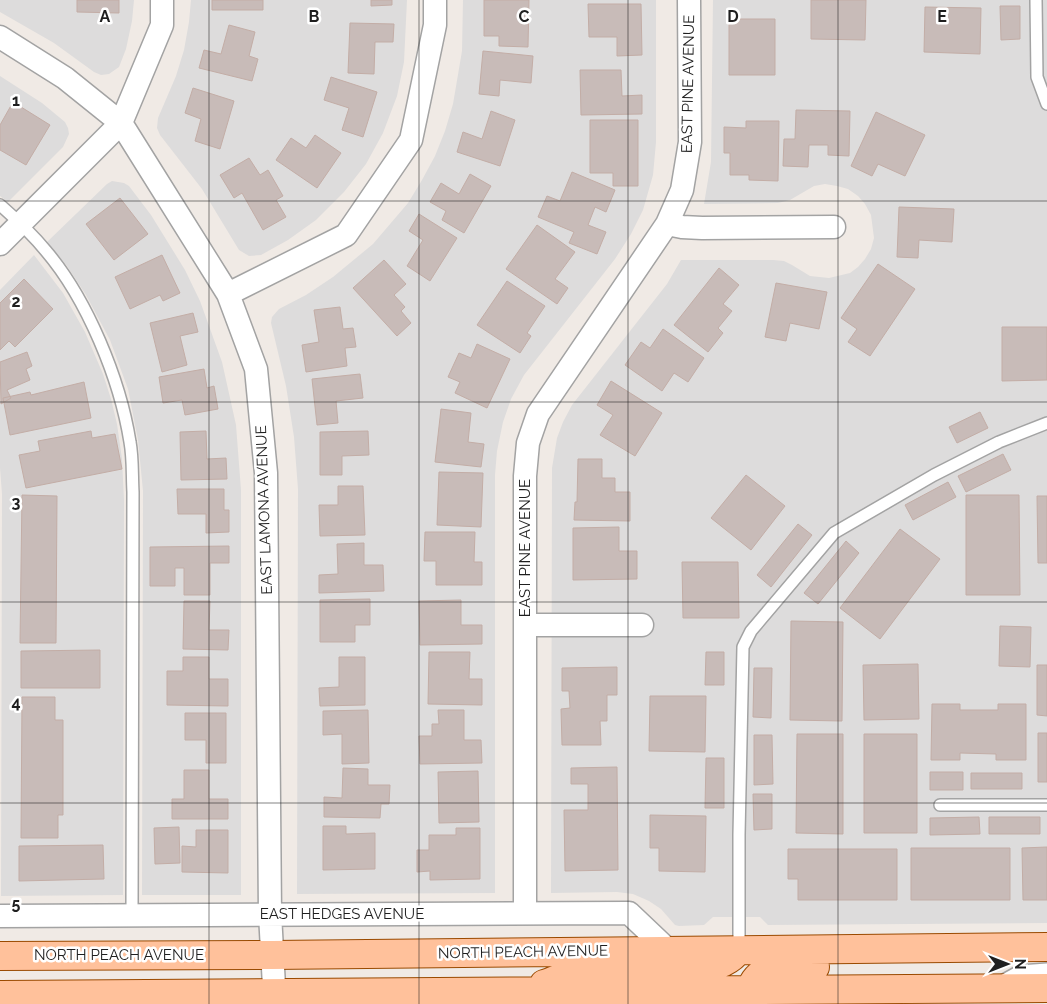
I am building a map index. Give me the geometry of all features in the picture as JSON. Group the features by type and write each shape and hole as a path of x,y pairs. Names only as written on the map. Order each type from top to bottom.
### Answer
{"main road":[{"path":"750,998 752,984 760,975 768,970 781,967 914,964 979,947"},
{"name":"NORTH PEACH AVENUE","path":"0,956 1047,947"},
{"path":"519,998 583,971 685,971 709,968 729,960 739,949"},
{"path":"0,974 46,974 115,955"},
{"path":"0,995 275,999 750,998 1047,988"}],"street":[{"path":"0,244 121,123 162,24 162,0"},
{"path":"228,294 346,235 412,140 435,24 435,0"},
{"name":"EAST PINE AVENUE","path":"525,913 525,476 528,444 538,414 667,224 682,190 690,142 690,0"},
{"name":"EAST LAMONA AVENUE","path":"0,37 65,78 121,123 228,294 256,369 266,474 270,914 275,999"},
{"path":"667,224 702,228 834,227"},
{"path":"525,625 642,625"},
{"name":"EAST HEDGES AVENUE","path":"0,916 629,913 668,950"}],"lane":[{"path":"1036,0 1037,76 1047,104"},
{"path":"0,205 46,251 74,290 99,341 116,384 130,442 133,492 132,915"},
{"path":"739,949 739,835 743,647 751,631 834,533 934,475 998,442 1047,423"},
{"path":"940,805 1047,805"},
{"path":"990,989 1020,971 1047,969"}],"shaded area":[{"path":"0,0 134,0 126,49 119,67 109,74 101,75 94,72 54,43 0,12"},
{"path":"191,0 407,0 404,62 397,96 383,133 366,164 344,192 316,220 288,240 261,255 249,256 239,250 202,189 160,135 157,128 158,118 176,76 184,50"},
{"path":"463,0 656,0 656,142 653,175 643,210 631,234 615,259 524,375 511,399 503,422 497,451 495,475 495,893 297,894 298,489 294,437 286,386 271,323 272,317 279,309 306,295 333,277 373,244 408,203 422,180 435,156 453,104 462,51"},
{"path":"713,0 1047,0 1047,923 768,925 760,917 713,917 704,925 679,926 675,925 661,909 633,894 617,892 551,893 552,468 557,438 563,422 572,405 667,284 681,260 784,261 810,276 829,278 850,273 858,267 871,249 874,238 871,215 865,204 848,189 837,186 825,184 814,186 790,200 778,203 704,204 711,162"},
{"path":"0,76 42,103 65,122 69,134 63,147 8,202 0,196"},
{"path":"112,181 129,186 151,215 185,270 200,301 222,362 236,425 241,490 241,895 142,895 143,491 138,440 128,389 110,340 86,295 67,266 47,242"},
{"path":"34,255 63,293 85,332 103,374 111,399 122,459 124,500 123,895 1,896 2,494 0,468 0,290"}],"building":[{"path":"77,0 119,0 119,13 77,12"},
{"path":"212,0 263,0 263,10 212,10"},
{"path":"371,0 392,0 392,5 371,6"},
{"path":"484,0 529,0 528,47 499,46 499,36 484,36"},
{"path":"811,0 866,0 865,40 811,39"},
{"path":"588,4 641,4 642,55 617,56 617,37 589,37"},
{"path":"1000,6 1020,6 1020,39 1001,40"},
{"path":"925,7 981,8 980,54 924,52"},
{"path":"729,19 775,19 775,75 729,75"},
{"path":"350,23 394,24 393,42 375,42 374,74 348,73"},
{"path":"229,25 255,32 249,56 258,59 252,81 199,68 204,50 221,54"},
{"path":"483,51 533,56 531,83 500,80 499,96 479,94"},
{"path":"580,70 621,70 622,96 642,95 642,114 581,115"},
{"path":"331,77 377,92 363,137 342,130 349,108 324,100"},
{"path":"193,88 234,101 220,149 195,141 201,119 185,113"},
{"path":"13,102 50,125 26,165 0,150 0,125"},
{"path":"796,110 850,111 849,156 828,155 828,145 809,145 808,167 783,166 784,139 795,139"},
{"path":"491,111 515,120 500,166 457,152 463,132 482,139"},
{"path":"876,112 925,135 905,176 878,164 872,176 851,166"},
{"path":"590,120 638,120 638,186 613,186 613,173 590,173"},
{"path":"746,121 779,121 778,181 749,180 749,175 730,175 730,153 724,153 724,127 746,128"},
{"path":"315,135 341,153 317,188 276,160 291,138 306,148"},
{"path":"249,158 260,175 268,170 283,196 276,200 286,217 263,230 242,193 234,198 220,175"},
{"path":"572,172 615,190 606,212 595,207 588,225 606,232 597,254 569,243 574,232 538,217 547,196 560,201"},
{"path":"470,174 491,186 464,233 442,220 446,211 430,202 441,183 459,194"},
{"path":"120,198 148,234 114,260 86,224"},
{"path":"899,207 954,209 952,242 919,240 918,258 897,257"},
{"path":"419,214 457,238 430,281 407,266 423,240 409,231"},
{"path":"537,225 575,252 555,279 568,288 557,304 506,269"},
{"path":"162,255 180,293 163,301 160,295 130,309 115,277"},
{"path":"384,260 406,284 394,295 405,307 401,311 411,323 397,336 353,288"},
{"path":"878,264 915,289 870,356 848,342 857,329 841,318"},
{"path":"719,268 739,285 723,304 732,311 718,328 723,333 708,352 674,325"},
{"path":"24,279 53,309 15,347 9,341 0,350 0,303"},
{"path":"507,281 545,306 527,333 531,336 520,353 477,325"},
{"path":"776,283 827,292 819,329 790,323 786,341 765,337"},
{"path":"340,307 343,329 353,328 356,347 345,348 347,366 306,372 302,345 319,342 314,310"},
{"path":"193,313 198,332 180,336 187,365 162,372 150,323"},
{"path":"1002,327 1047,327 1047,380 1002,381"},
{"path":"663,329 704,358 688,382 674,373 662,391 625,365 641,342 650,348"},
{"path":"477,344 510,359 487,408 455,393 460,382 448,377 459,353 471,358"},
{"path":"27,352 32,366 26,369 30,380 7,390 11,398 1,404 0,362"},
{"path":"204,369 207,388 214,386 218,409 185,415 182,400 163,403 159,377"},
{"path":"360,374 363,398 336,401 338,423 317,425 312,379"},
{"path":"611,381 662,413 635,456 600,435 613,415 597,405"},
{"path":"84,382 91,418 10,435 3,398 30,392 31,395"},
{"path":"441,409 471,413 468,442 484,444 481,467 435,462"},
{"path":"980,412 988,428 957,443 949,427"},
{"path":"91,431 92,438 115,434 122,469 26,488 19,455 40,451 38,441"},
{"path":"206,431 207,459 226,458 227,479 181,480 180,432"},
{"path":"368,431 369,455 342,456 342,475 320,475 320,432"},
{"path":"1003,454 1011,470 966,492 958,476"},
{"path":"578,459 602,459 602,478 615,478 615,492 630,492 630,521 574,520 575,502 577,502"},
{"path":"439,472 483,473 481,527 437,525"},
{"path":"746,475 785,506 751,550 711,518"},
{"path":"948,482 956,497 913,520 905,505"},
{"path":"338,486 363,486 365,535 320,536 319,505 338,505"},
{"path":"177,489 224,489 224,510 229,510 229,532 206,533 206,514 178,514"},
{"path":"22,495 57,496 56,643 20,643"},
{"path":"966,495 1019,495 1020,595 966,595"},
{"path":"1037,496 1047,496 1047,563 1038,563"},
{"path":"798,524 812,535 771,587 757,575"},
{"path":"619,527 619,551 637,551 637,579 573,580 573,528"},
{"path":"900,529 940,559 880,639 840,608"},
{"path":"425,532 475,532 474,562 482,562 482,585 436,585 436,561 424,561"},
{"path":"846,541 859,553 818,604 804,593"},
{"path":"364,543 364,565 383,565 384,591 319,593 319,575 338,574 337,544"},
{"path":"229,546 229,563 210,563 210,595 184,595 184,568 175,568 175,586 150,586 150,547"},
{"path":"682,562 738,562 739,618 683,618"},
{"path":"370,599 370,625 355,625 355,642 320,642 320,600"},
{"path":"461,600 461,625 482,625 482,644 420,645 419,601"},
{"path":"184,601 210,601 209,630 229,630 228,650 183,649"},
{"path":"791,621 843,622 842,721 790,720"},
{"path":"1000,626 1031,627 1030,667 999,666"},
{"path":"100,650 100,688 21,688 21,651"},
{"path":"429,652 470,652 469,679 482,679 482,705 428,704"},
{"path":"706,652 724,652 724,685 705,685"},
{"path":"183,657 209,657 209,679 228,679 228,706 167,705 167,671 183,671"},
{"path":"339,657 365,657 365,705 320,706 319,688 339,687"},
{"path":"918,664 919,719 864,720 863,665"},
{"path":"1037,665 1047,665 1047,716 1037,715"},
{"path":"617,667 617,695 607,695 607,721 600,721 601,745 562,745 561,709 570,708 569,691 562,691 562,668"},
{"path":"754,668 772,668 771,718 753,717"},
{"path":"650,696 706,696 705,752 649,751"},
{"path":"22,697 55,697 55,720 63,720 63,815 58,815 58,838 21,838"},
{"path":"932,704 960,704 960,710 998,710 998,704 1026,704 1026,760 996,760 996,754 960,753 960,760 931,760"},
{"path":"368,710 369,763 342,764 342,734 323,735 323,711"},
{"path":"438,710 464,710 464,740 481,740 482,763 420,764 419,736 432,736 432,724 439,724"},
{"path":"185,713 226,713 226,763 206,763 206,740 185,740"},
{"path":"1038,733 1047,733 1047,782 1038,782"},
{"path":"797,734 843,734 843,834 796,833"},
{"path":"864,734 917,734 917,833 864,833"},
{"path":"754,735 772,735 773,784 754,785"},
{"path":"706,758 724,758 724,808 705,808"},
{"path":"617,767 618,870 565,871 564,810 588,810 588,784 571,784 571,768"},
{"path":"343,768 368,769 368,785 390,785 389,804 381,804 380,818 324,817 324,797 342,798"},
{"path":"184,770 209,770 209,799 228,799 228,819 172,819 172,799 184,799"},
{"path":"478,771 479,822 439,823 438,772"},
{"path":"930,772 963,772 963,790 930,790"},
{"path":"971,773 1022,773 1022,789 971,789"},
{"path":"753,794 772,794 772,829 754,830"},
{"path":"650,815 706,816 705,872 659,871 659,848 650,848"},
{"path":"979,817 980,834 930,835 930,818"},
{"path":"989,817 1040,817 1040,834 989,834"},
{"path":"323,826 346,826 346,834 375,833 375,869 323,870"},
{"path":"179,827 180,863 155,864 154,828"},
{"path":"456,828 480,828 480,879 430,880 430,871 417,872 417,850 429,850 429,835 456,835"},
{"path":"196,830 228,830 228,873 182,872 182,846 196,847"},
{"path":"103,845 104,879 19,881 19,846"},
{"path":"1047,847 1047,900 1023,900 1022,848"},
{"path":"911,848 1010,848 1010,900 911,900"},
{"path":"788,849 897,849 897,900 798,900 798,879 788,879"}]}
